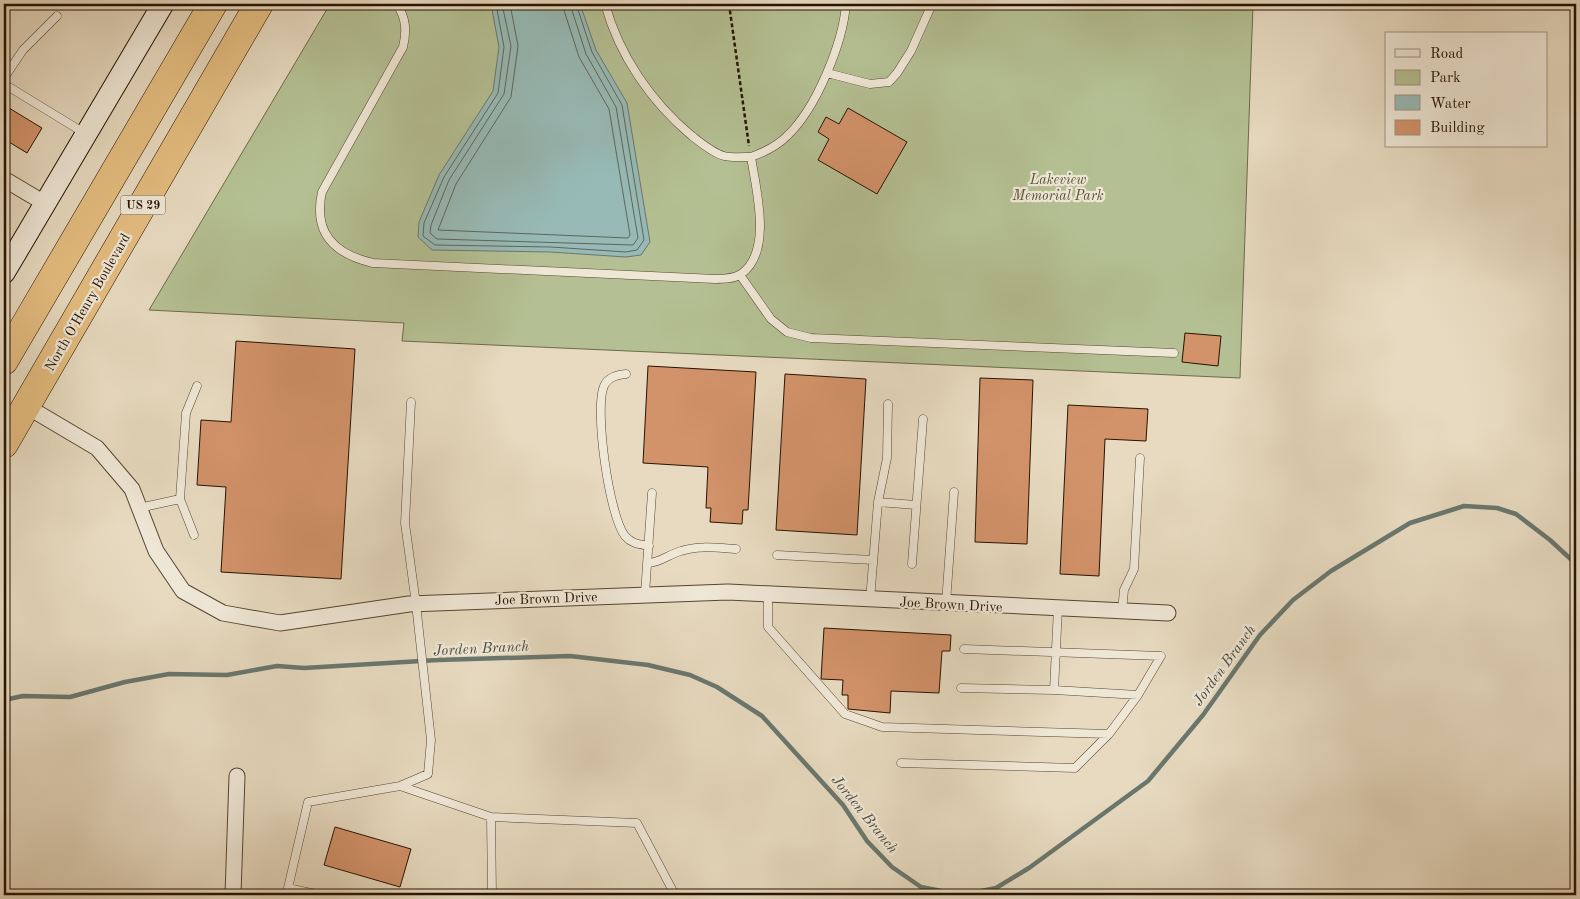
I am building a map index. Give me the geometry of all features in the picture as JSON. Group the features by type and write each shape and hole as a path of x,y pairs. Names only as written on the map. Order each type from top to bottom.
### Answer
{"highway":[{"name":"US 29","path":"4,361 213,4"},
{"name":"North O'Henry Boulevard","path":"4,444 259,4"}],"street":[{"path":"4,273 163,4"},
{"path":"4,179 46,204"},
{"name":"Joe Brown Drive","path":"26,406 97,448 132,489 156,551 183,591 223,613 280,623 416,604 728,592 1168,613"},
{"path":"233,895 237,776"}],"lane":[{"path":"397,4 402,12 407,30 403,47 322,192 318,208 327,236 338,250 352,258 373,263 684,278 715,279 740,275 752,262 761,222 751,157"},
{"path":"605,4 611,26 631,66 651,94 680,126 704,145 724,156 751,157 770,150 788,135 812,101 833,61 846,4"},
{"path":"826,73 870,84 889,82 898,73 911,51 932,4"},
{"path":"4,78 23,50 57,16"},
{"path":"4,88 9,87 86,134"},
{"path":"740,275 771,319 786,332 811,338 1174,353"},
{"path":"626,374 617,375 608,380 602,395 607,483 612,506 624,535 633,543 649,546"},
{"path":"194,535 180,499 186,414 197,386"},
{"path":"320,895 288,888 308,802 400,786 428,774 430,740 416,604 405,523 411,402"},
{"path":"870,600 878,502 887,458 888,404"},
{"path":"912,564 923,419"},
{"path":"1122,611 1124,590 1134,569 1140,458"},
{"path":"946,603 954,492"},
{"path":"645,594 652,493"},
{"path":"139,508 180,499"},
{"path":"878,502 916,504"},
{"path":"648,563 656,563 678,551 695,547 736,549"},
{"path":"776,555 873,560"},
{"path":"768,594 768,627 845,714 882,727 1109,734"},
{"path":"1054,690 1058,608"},
{"path":"901,763 1075,768 1109,734 1138,695 1161,656 964,649"},
{"path":"961,688 1054,690 1138,695"},
{"path":"400,786 491,817 637,823 676,895"},
{"path":"491,817 492,895"}],"path":[{"path":"729,4 751,157"}],"green space":[{"name":"Lakeview Memorial Park","path":"330,4 1253,4 1240,378 402,341 404,323 149,310"}],"water":[{"path":"491,4 580,4 596,50 627,103 650,242 641,255 626,257 550,252 432,250 418,237 419,222 439,175 493,91 499,47"}],"building":[{"path":"4,105 42,128 27,153 4,139"},
{"path":"848,108 907,142 877,194 818,160 829,139 818,132 826,117 839,124"},
{"path":"1185,333 1221,336 1218,366 1182,362"},
{"path":"236,341 355,349 341,579 221,572 226,487 197,485 201,420 231,422"},
{"path":"648,366 756,372 748,510 743,510 742,524 710,522 711,508 706,508 708,467 643,463"},
{"path":"785,374 866,379 857,535 776,530"},
{"path":"980,378 1033,380 1027,544 975,542"},
{"path":"1068,405 1148,409 1146,441 1105,439 1099,576 1060,574"},
{"path":"824,628 951,635 950,651 942,651 939,693 891,691 890,713 848,709 848,695 842,695 843,680 821,679"},
{"path":"335,827 411,849 400,887 324,865"}],"waterway":[{"name":"Jorden Branch","path":"4,700 23,696 70,697 125,682 169,674 227,675 277,666 304,668 438,660 570,656 648,665 690,675 717,687 762,716 843,805 867,841 892,867 921,887 962,895 996,888 1029,868 1148,781 1203,715 1260,635 1293,600 1331,571 1410,523 1464,506 1497,508 1516,514 1550,540 1576,564"}]}
